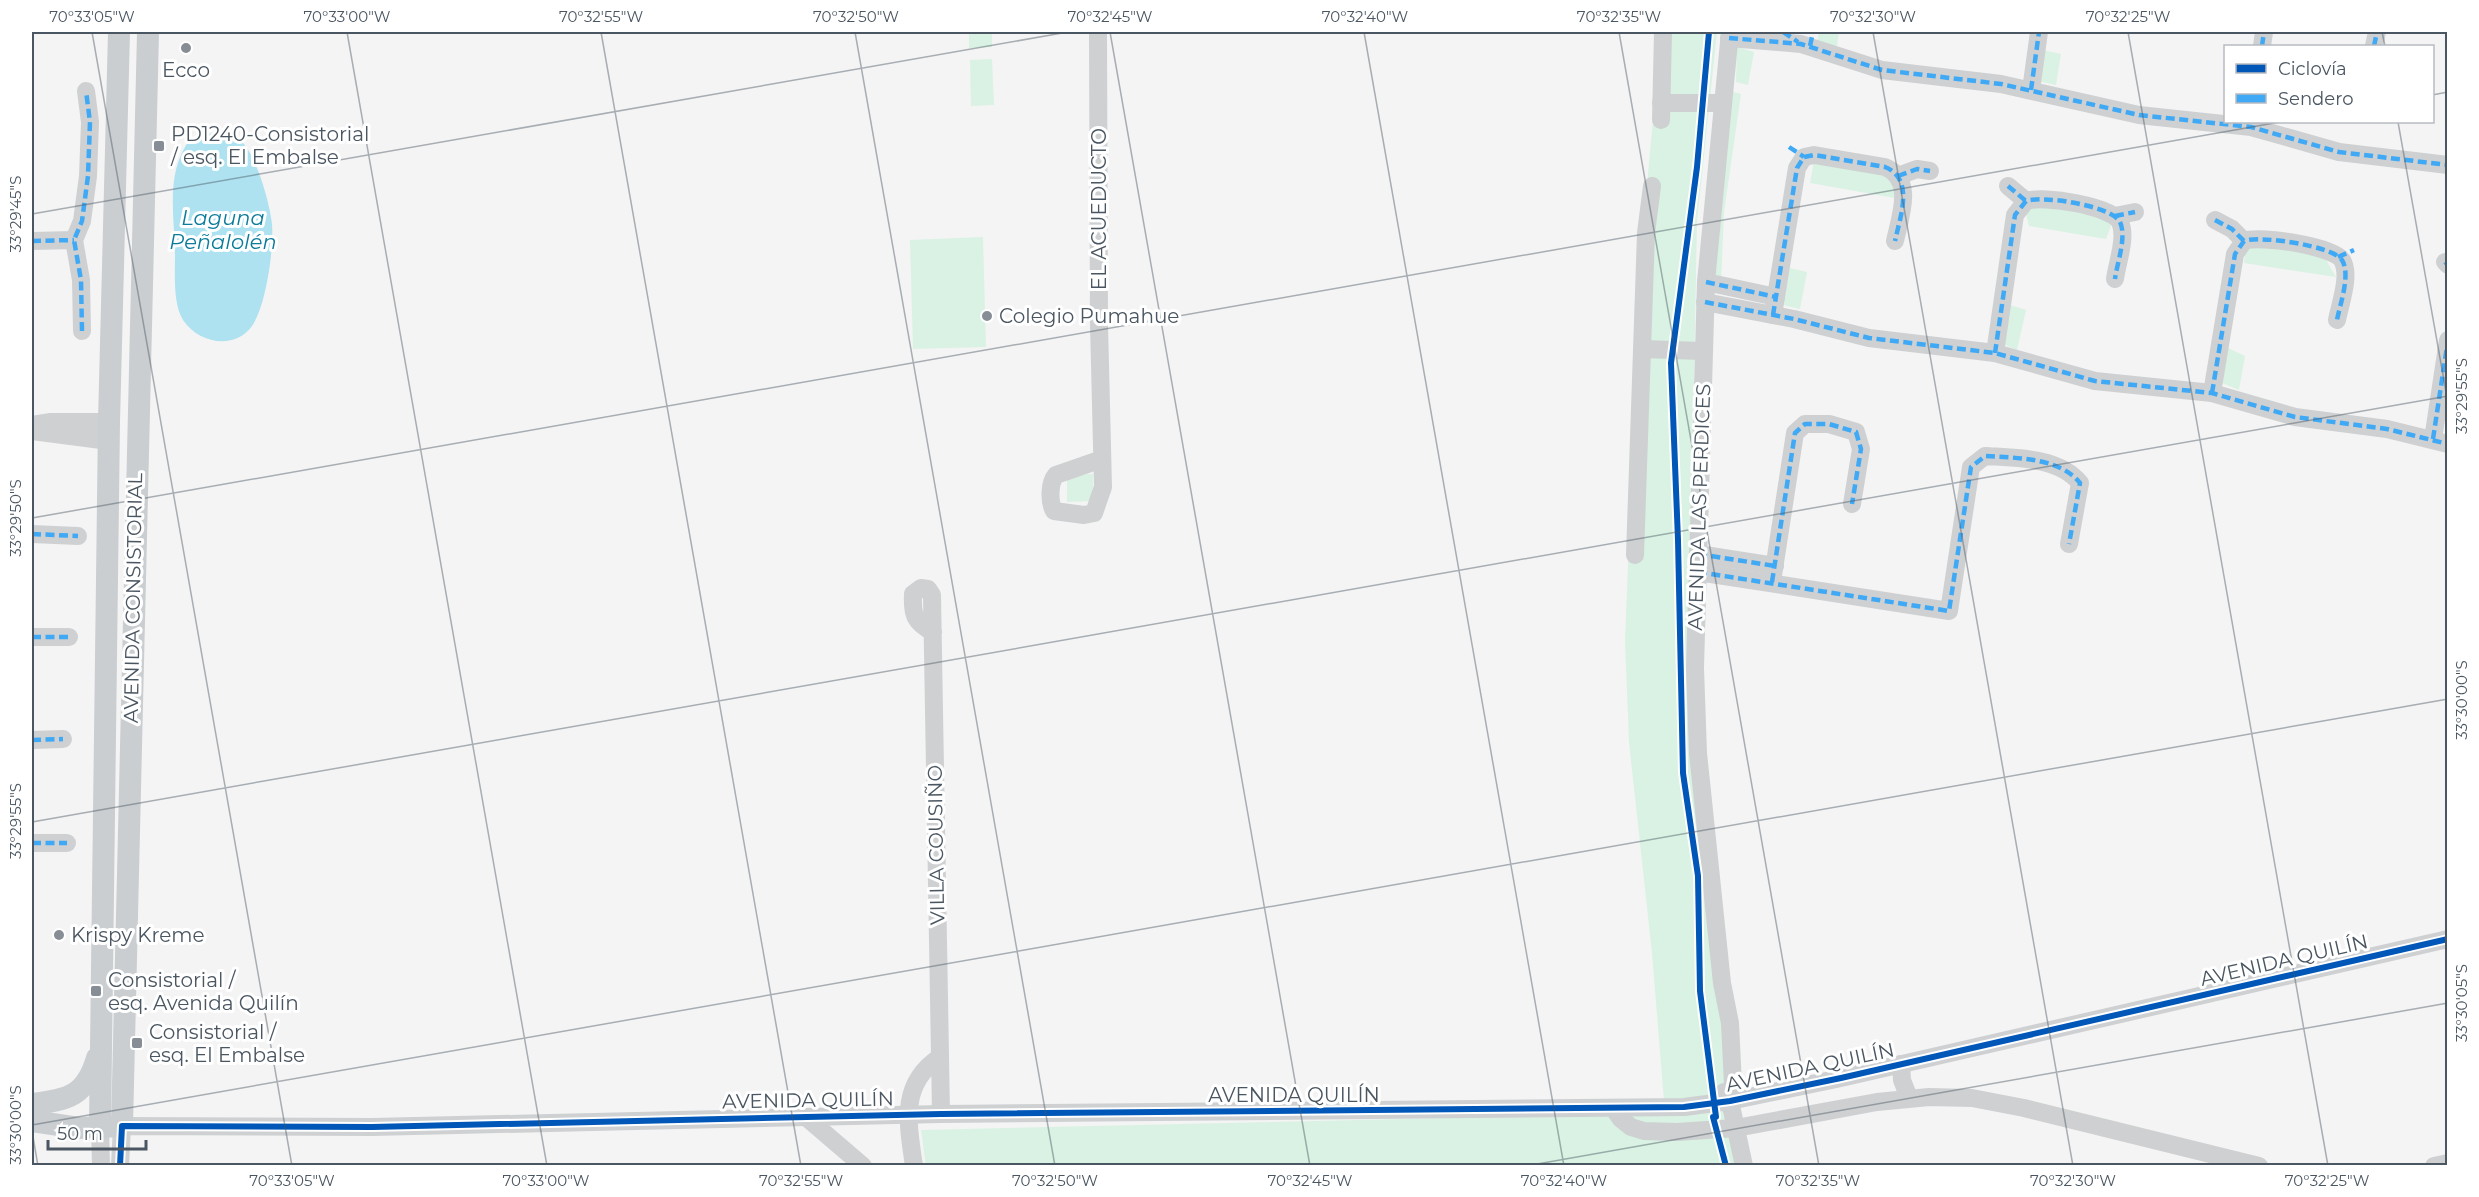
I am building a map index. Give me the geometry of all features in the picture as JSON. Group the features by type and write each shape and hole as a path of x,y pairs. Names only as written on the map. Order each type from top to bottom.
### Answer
{"main road":[{"name":"AVENIDA CONSISTORIAL","path":"111,1127 102,1042 109,432 119,32"},
{"name":"AVENIDA CONSISTORIAL","path":"111,1127 128,843 148,32"},
{"path":"114,237 118,244 127,248 136,246 143,239"},
{"path":"105,767 117,774 129,768"},
{"path":"104,840 116,837 128,843"},
{"path":"32,1104 64,1099 86,1085 93,1074 102,1042"},
{"name":"AVENIDA QUILÍN","path":"32,1121 60,1127"},
{"name":"AVENIDA QUILÍN","path":"32,1128 111,1127"}],"street":[{"name":"EL ACUEDUCTO","path":"1098,32 1102,459"},
{"path":"1663,32 1661,111 1722,103"},
{"path":"2031,90 2039,32"},
{"path":"1735,36 1783,37 1808,41 1891,72 2031,90 2139,116 2224,122"},
{"name":"AVENIDA LAS PERDICES","path":"1735,36 1722,103 1706,282 1695,656 1697,744 1722,983 1720,1067 1722,1087 1730,1101 1744,1166"},
{"path":"82,331 81,280 74,240 81,221 88,176 90,122 86,92"},
{"path":"2251,124 2339,152 2448,165"},
{"path":"1773,315 1797,168 1796,152 1885,167 1898,176 1904,196 1895,241"},
{"path":"1898,176 1917,169 1930,171"},
{"path":"1635,555 1646,233 1652,186"},
{"path":"2008,186 2026,201"},
{"path":"1995,353 2014,215 2026,201 2043,198 2101,209 2115,216 2122,230 2115,279"},
{"path":"2115,216 2135,212"},
{"path":"2215,220 2232,229 2244,240"},
{"path":"2212,393 2235,254 2244,240 2254,238 2346,253 2337,320"},
{"path":"32,241 74,240"},
{"path":"1706,282 1776,297"},
{"path":"1705,302 1773,315 1869,338 1995,353 2095,381 2212,393 2295,417 2387,429 2440,441 2448,340"},
{"path":"1642,349 1703,351"},
{"path":"32,425 51,422 109,432"},
{"path":"1773,574 1795,433 1805,424 1829,424 1856,432 1861,449 1852,504"},
{"path":"32,431 109,432"},
{"path":"1698,563 1773,574 1949,611 1971,467 1984,456 2026,458 2070,471 2080,483 2069,544"},
{"path":"32,534 78,536"},
{"name":"VILLA COUSIÑO","path":"933,632 941,1114"},
{"path":"32,638 69,637"},
{"path":"32,740 63,739"},
{"path":"32,843 67,843"},
{"name":"AVENIDA QUILÍN","path":"111,1127 372,1127 941,1114 1657,1108 1730,1101 2448,939"},
{"path":"914,1166 907,1115 917,1078 927,1066 940,1058"},
{"path":"1901,1064 1902,1080 1909,1098"},
{"path":"1875,1070 1880,1083 1877,1102"},
{"path":"1614,1109 1621,1119 1644,1131 1736,1128 1909,1098 1948,1097 1995,1101 2259,1166"},
{"path":"807,1118 863,1166"},
{"name":"AVENIDA CONSISTORIAL","path":"101,1166 111,1127"},
{"name":"AVENIDA CONSISTORIAL","path":"111,1127 120,1166"},
{"path":"2434,1166 2448,1163"}],"green space":[{"path":"969,32 992,32 992,47 969,48"},
{"path":"1661,32 1717,32 1697,222 1689,641 1722,1023 1726,1102 1739,1165 926,1166 921,1130 1665,1113 1652,953 1629,742 1625,641 1640,261"},
{"path":"1819,32 1839,32 1837,46 1817,42"},
{"path":"1737,47 1754,52 1748,85 1736,82"},
{"path":"2043,50 2061,54 2056,85 2038,81"},
{"path":"992,59 994,105 971,106 970,60"},
{"path":"1733,92 1741,94 1724,212 1721,282 1715,281"},
{"path":"1814,161 1887,174 1897,182 1895,198 1810,183"},
{"path":"2039,205 2104,216 2112,223 2106,239 2029,226 2025,209"},
{"path":"983,237 986,347 913,349 910,240"},
{"path":"2246,245 2264,245 2325,258 2336,277 2244,263"},
{"path":"1790,268 1807,272 1800,309 1783,305"},
{"path":"2010,305 2026,310 2017,350 2003,344"},
{"path":"2228,348 2245,356 2239,390 2222,383"},
{"path":"1093,474 1093,501 1067,502 1067,475"}],"water":[{"name":"Laguna Peñalolén","path":"213,133 237,139 248,150 262,182 272,224 272,248 268,277 257,317 245,334 227,341 207,339 190,328 180,313 175,289 173,195 177,166 191,138"}],"marked path":[{"path":"1783,32 1798,42"},
{"path":"1810,46 1813,32"},
{"path":"2031,90 2039,32"},
{"path":"2262,45 2264,32"},
{"path":"2374,45 2377,32"},
{"path":"1729,38 1801,44 1882,70 2001,84 2139,115 2251,127 2339,152 2448,165"},
{"path":"82,331 81,280 74,240 82,221 88,176 90,122 86,91"},
{"path":"1789,147 1804,157"},
{"path":"1773,315 1797,168 1804,157 1814,155 1885,167 1894,173 1903,189 1902,210 1895,241"},
{"path":"1898,176 1917,169 1930,171"},
{"path":"2008,186 2026,201"},
{"path":"1995,353 2015,215 2026,201 2047,200 2076,203 2114,216 2122,228 2121,250 2115,279"},
{"path":"2115,216 2135,212"},
{"path":"2215,220 2232,229 2244,241"},
{"path":"2212,393 2235,254 2244,241 2265,239 2296,243 2325,250 2342,260 2345,281 2337,320"},
{"path":"32,241 74,240"},
{"path":"2338,257 2354,250"},
{"path":"2445,262 2448,265"},
{"path":"1706,282 1776,297"},
{"path":"1705,302 1794,319 1869,338 1995,353 2095,381 2212,393 2295,417 2387,429 2448,444"},
{"path":"2433,439 2448,340"},
{"path":"1772,582 1795,433 1805,424 1829,424 1856,432 1861,449 1852,504"},
{"path":"1698,572 1949,611 1971,467 1985,456 2036,460 2061,468 2080,483 2069,544"},
{"path":"32,534 78,536"},
{"path":"1698,554 1775,566"},
{"path":"32,637 69,637"},
{"path":"32,740 63,739"},
{"path":"32,843 67,843"}],"cycle path":[{"path":"1709,32 1697,167 1671,363 1678,540 1683,773 1698,876 1700,991 1716,1117 1713,1117 1726,1166"},
{"path":"120,1166 122,1126 372,1127 941,1114 1684,1107 1730,1101 1841,1078 2448,939"}],"place":[{"name":"Ecco","path":"186,48"},
{"name":"PD1240-Consistorial / esq. El Embalse","path":"159,146"},
{"name":"Colegio Pumahue","path":"987,316"},
{"name":"Krispy Kreme","path":"59,935"},
{"name":"Consistorial / esq. Avenida Quilín","path":"96,991"},
{"name":"Consistorial / esq. El Embalse","path":"137,1043"}]}
